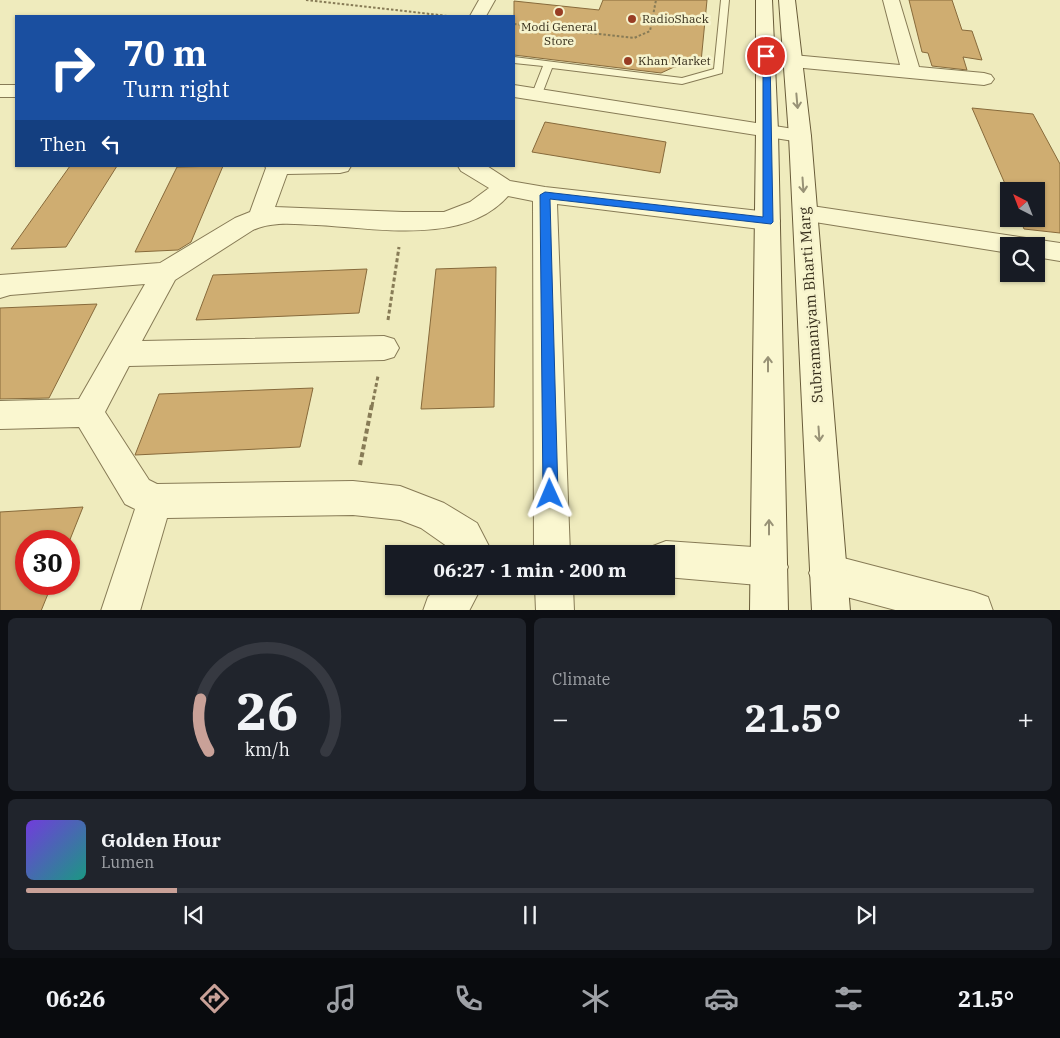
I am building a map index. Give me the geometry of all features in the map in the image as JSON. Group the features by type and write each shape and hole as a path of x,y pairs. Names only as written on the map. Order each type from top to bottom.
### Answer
{"street":[{"path":"479,15 487,0"},
{"path":"764,0 768,222 769,610"},
{"name":"Subramaniyam Bharti Marg","path":"787,0 800,136 831,610"},
{"path":"891,0 911,72"},
{"path":"793,61 984,78"},
{"path":"0,91 15,91"},
{"path":"515,91 800,136"},
{"path":"260,217 277,167"},
{"path":"470,167 488,176 503,187 545,195 768,222"},
{"path":"1,285 165,273 244,224 260,217 285,214 403,221 444,220 459,217 478,208 493,198 503,187"},
{"path":"545,195 552,545"},
{"path":"805,213 1000,242"},
{"path":"1045,250 1060,252"},
{"path":"88,413 165,273"},
{"path":"122,354 384,348"},
{"path":"0,415 88,413"},
{"path":"88,413 138,492 155,501 353,498 400,503 432,515 464,536 470,545"},
{"path":"120,610 155,501"},
{"path":"675,560 769,567"},
{"path":"828,573 974,610"},
{"path":"442,610 450,605 457,595"},
{"path":"554,595 555,610"}],"lane":[{"path":"515,60 682,81 718,71 724,0"},
{"path":"537,94 549,64"}],"path":[{"path":"306,0 439,15"},
{"path":"515,24 634,38 650,31 656,0"}],"building":[{"path":"603,0 707,0 701,62 674,67 661,73 515,55 514,1 599,10"},
{"path":"909,0 952,0 962,30 972,31 982,60 963,57 967,70 932,66 928,53 922,52"},
{"path":"972,108 1033,114 1060,164 1060,233 1024,228 1045,228 1045,182 1004,182"},
{"path":"545,122 666,142 660,173 532,152"},
{"path":"69,167 116,167 66,247 11,249"},
{"path":"177,167 223,167 191,242 178,250 135,252"},
{"path":"496,267 494,407 421,409 436,269"},
{"path":"367,269 359,313 196,320 213,275"},
{"path":"97,304 49,398 0,399 0,308"},
{"path":"313,388 300,447 135,455 159,394"},
{"path":"83,507 74,530 15,530 15,595 48,595 41,610 0,610 0,512"}],"place":[{"name":"Modi General Store","path":"559,12"},
{"name":"RadioShack","path":"632,19"},
{"name":"Khan Market","path":"628,61"}],"route":[{"path":"550,494 545,195 768,222 766,56"}]}
